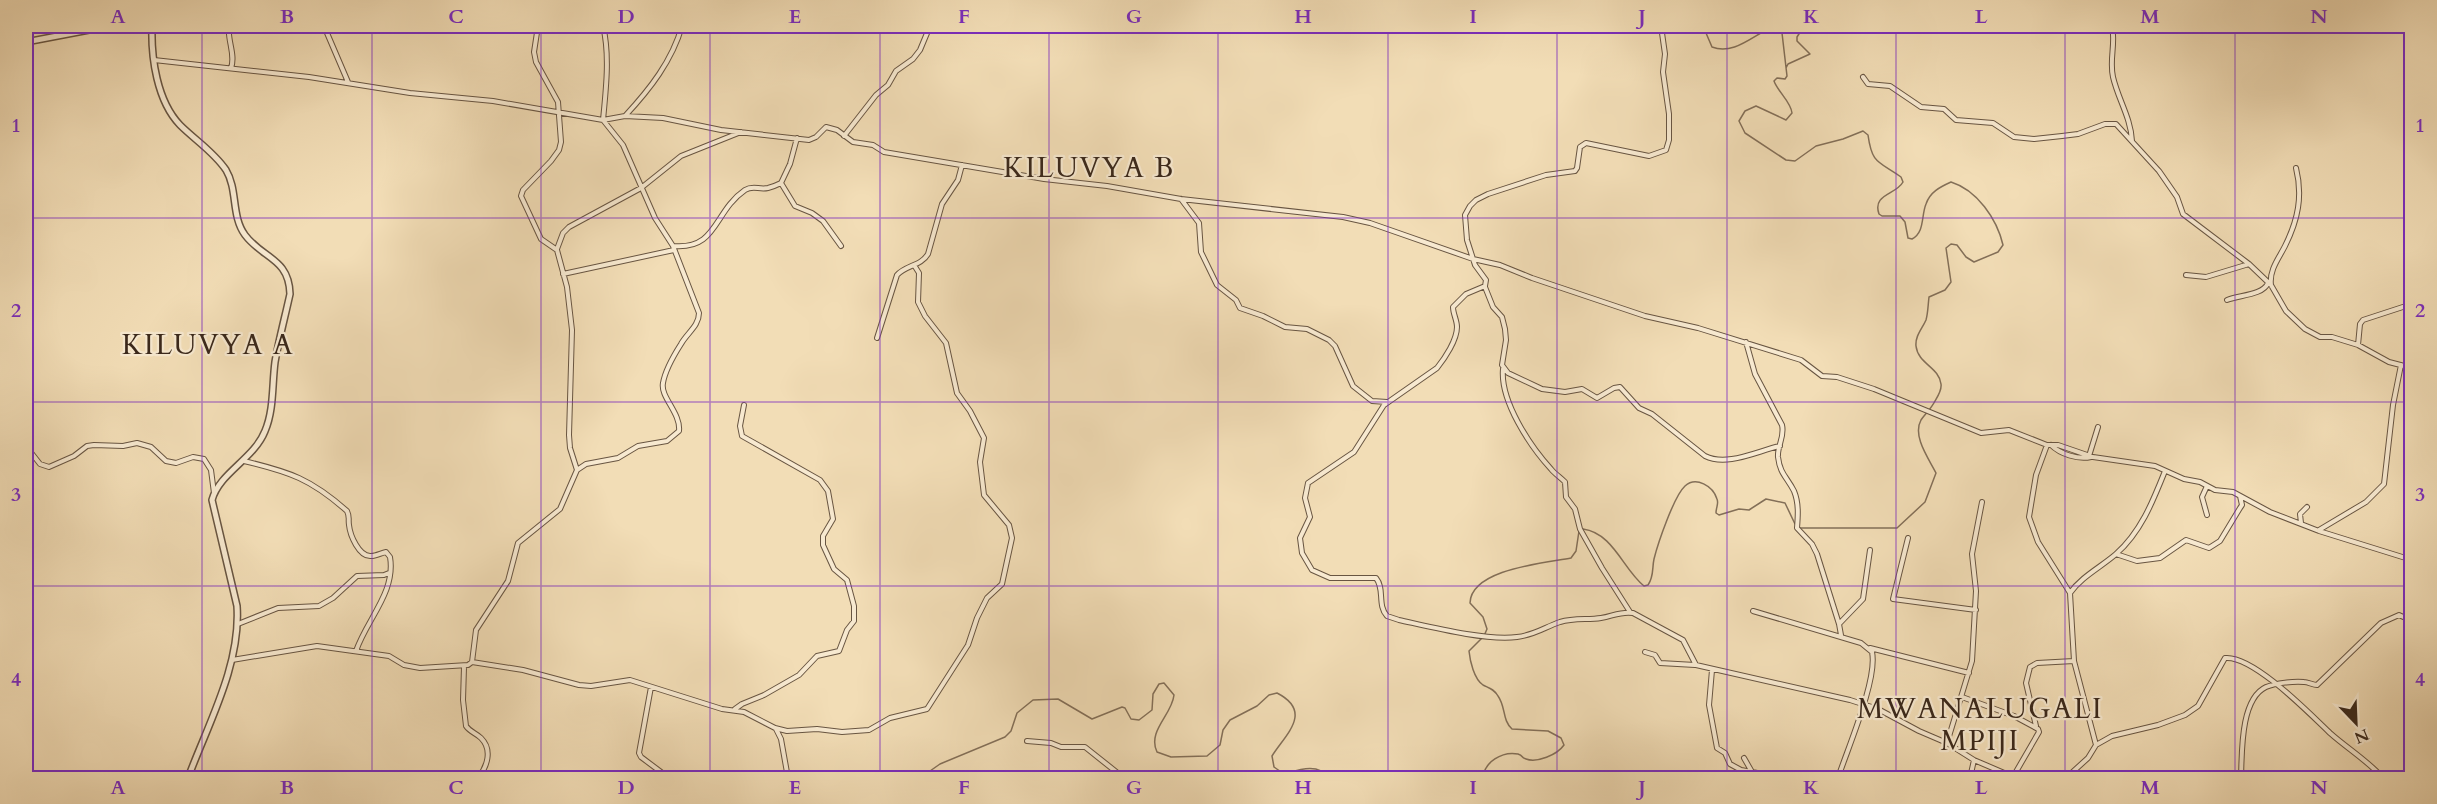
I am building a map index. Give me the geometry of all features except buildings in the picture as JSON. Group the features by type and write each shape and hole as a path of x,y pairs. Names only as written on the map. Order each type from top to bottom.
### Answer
{"street":[{"path":"26,42 110,26"},
{"path":"152,26 151,45 159,85 172,115 225,169 233,188 236,212 243,232 285,270 290,285 275,362 268,423 261,441 214,493"},
{"path":"229,26 228,34 233,58 231,68"},
{"path":"324,26 348,82"},
{"path":"537,26 534,52 536,62 555,96 562,136 559,150 523,190 521,196 541,239 556,250 563,274 572,330 570,443 577,470"},
{"path":"472,662 476,630 508,581 518,543 528,532 550,519 560,509 577,470 586,464 618,458 638,446 668,441 679,431 678,418 663,390 663,381 681,344 697,324 699,312 673,248 655,218 623,145 603,120 606,43 603,26"},
{"path":"625,116 668,63 682,26"},
{"path":"844,136 876,94 888,85 896,71 913,59 920,50 930,26"},
{"path":"1630,612 1580,529 1575,509 1566,497 1564,482 1547,465 1520,426 1506,393 1503,369 1505,329 1502,317 1493,307 1485,287 1486,282 1476,266 1467,240 1465,215 1476,200 1546,175 1575,171 1580,147 1586,143 1649,156 1666,150 1670,140 1669,114 1662,72 1665,54 1661,26"},
{"path":"2112,26 2114,33 2112,75 2129,120 2132,141"},
{"path":"154,60 348,82 410,93 493,101 603,120 625,116 663,118 742,132 813,139 826,128 837,130 853,142 873,145 884,152 1181,199 1343,217 1370,223 1474,259 1500,265 1646,316 1746,342 1801,360 1822,376 1837,376 1874,389 1968,429 1987,433 2009,430 2076,457 2090,456 2155,466 2184,479 2200,482 2215,490 2228,490 2270,512 2319,531 2412,560"},
{"path":"1863,77 1866,83 1896,89 1921,107 1944,109 1959,121 1993,123 2014,137 2045,138 2078,134 2111,123 2123,129 2152,162 2177,197 2186,217 2249,264 2270,284 2286,311 2310,333 2320,337 2331,336 2358,345 2389,362 2412,368"},
{"path":"556,250 563,233 569,227 641,188 681,156 742,132"},
{"path":"563,274 673,248 695,246 704,240 728,205 748,189 766,189 781,183 790,164 797,138"},
{"path":"877,338 897,274 925,259 928,255 942,204 958,180 962,165"},
{"path":"2227,300 2243,294 2260,292 2270,284 2271,276 2291,232 2300,203 2301,192 2296,168"},
{"path":"781,183 795,206 823,221 841,246"},
{"path":"1181,199 1198,220 1201,252 1217,285 1236,300 1240,308 1285,327 1307,329 1329,340 1335,346 1353,386 1372,401 1387,402"},
{"path":"2186,275 2206,277 2249,264"},
{"path":"232,660 317,646 389,656 404,665 420,668 464,667 472,662 523,670 579,686 630,680 726,710 735,709 775,729 787,731 869,730 890,718 925,711 968,645 987,598 1002,584 1012,538 1009,525 984,495 980,462 984,438 970,411 957,393 946,343 925,316 918,302 919,273 914,265"},
{"path":"1485,287 1466,294 1453,307 1456,333 1443,361 1437,368 1387,402 1354,452 1308,483 1305,498 1310,517 1300,538 1302,553 1312,570 1330,578 1376,578 1380,586 1384,615 1389,617 1484,636 1516,637 1538,633 1562,621 1600,618 1630,612 1640,615 1683,640 1696,665"},
{"path":"2358,345 2360,324 2363,320 2412,304"},
{"path":"1746,342 1755,374 1782,425 1784,432 1778,458 1781,474 1792,488 1797,501 1797,528 1812,544 1817,554 1841,636"},
{"path":"2319,531 2366,502 2384,484 2393,405 2401,365"},
{"path":"1503,369 1542,389 1552,391 1582,389 1597,398 1620,387 1639,408 1652,414 1713,460 1726,460 1780,446"},
{"path":"735,709 799,675 817,656 839,651 847,630 855,618 847,580 834,569 822,544 822,536 833,519 828,491 814,476 742,436 740,426 744,405"},
{"path":"2090,456 2098,427"},
{"path":"29,450 40,464 49,467 74,456 87,446 137,443 148,445 166,461 176,463 193,457 204,459 211,470 214,493 213,510 237,606 238,624 232,660 188,778"},
{"path":"2049,445 2036,475 2029,517 2038,542 2070,593 2073,661 2096,745"},
{"path":"244,461 301,477 333,499 349,515 349,526 361,551 369,556 386,552 388,554 391,561 387,589 356,651"},
{"path":"2070,593 2078,583 2116,554 2140,526 2165,471"},
{"path":"2206,486 2202,496 2206,515"},
{"path":"2116,554 2138,561 2160,558 2186,540 2209,548 2220,541 2242,505 2240,495"},
{"path":"1947,743 1969,673 1974,648 1976,610 1972,554 1982,502"},
{"path":"2301,524 2300,514 2307,507"},
{"path":"1908,538 1902,569 1892,595 1893,599 1976,610"},
{"path":"1839,624 1863,599 1870,550"},
{"path":"238,624 278,608 319,606 333,598 357,576 388,573"},
{"path":"1753,611 1841,636 1869,648 1969,673"},
{"path":"2241,778 2243,735 2249,710 2259,691 2277,684 2304,682 2318,685 2381,623 2398,615 2412,621"},
{"path":"1838,778 1864,704 1874,658 1869,648"},
{"path":"1645,652 1654,655 1660,663 1696,665 1864,704 2014,778 2039,732 2027,691 2026,683 2030,668 2037,663 2073,661"},
{"path":"2066,778 2088,758 2096,745 2118,733 2158,725 2185,715 2198,706 2225,658 2240,660 2277,684 2331,734 2370,764 2383,778"},
{"path":"464,667 463,700 466,726 483,741 487,752 488,763 478,778"},
{"path":"1712,670 1709,705 1718,748 1726,754 1730,764 1741,770 1783,778"},
{"path":"651,687 639,753 669,778"},
{"path":"1962,697 2036,726"},
{"path":"775,729 781,739 788,778"},
{"path":"1027,741 1051,743 1061,747 1085,747 1124,778"},
{"path":"1744,758 1747,768 1752,772"},
{"path":"1970,778 1974,760"}],"waterway":[{"path":"1703,26 1712,47 1720,49 1737,46 1775,26"},
{"path":"1779,26 1782,33 1787,76 1785,79 1777,78 1774,81 1792,113 1786,120 1756,106 1745,111 1739,121 1745,133 1786,160 1795,161 1816,146 1863,131 1868,135 1877,161 1901,177 1903,182 1879,202 1879,214 1900,216 1905,222 1908,238 1912,239 1919,232 1924,209 1930,196 1951,182 1969,192 1985,207 1996,225 2003,245 1998,252 1974,262 1966,257 1957,245 1951,244 1946,248 1951,282 1945,290 1929,297 1926,320 1916,346 1920,357 1937,373 1941,386 1919,426 1922,447 1936,473 1925,502 1897,528 1800,528"},
{"path":"1786,68 1788,64 1810,54 1797,41 1804,26"},
{"path":"1819,26 1825,29 1832,26"},
{"path":"1583,529 1593,532 1610,544 1644,586 1648,585 1651,579 1654,559 1671,509 1681,491 1689,483 1699,482 1712,490 1718,501 1716,513 1719,515 1739,509 1749,510 1766,499 1785,503 1795,524"},
{"path":"1483,778 1490,763 1500,756 1518,754 1526,759 1536,760 1552,755 1564,745 1561,738 1548,731 1512,729 1496,694 1477,679 1471,665 1469,651 1484,636 1487,629 1483,617 1470,603 1474,592 1483,582 1496,575 1528,565 1571,558 1576,551 1579,531"},
{"path":"920,778 940,764 1005,737 1011,731 1017,713 1033,700 1058,699 1092,719 1122,707 1131,719 1139,720 1152,710 1153,694 1159,684 1164,683 1174,695 1157,730 1155,737 1157,752 1171,757 1207,756 1220,745 1223,730 1230,720 1257,706 1269,695 1277,693 1288,700 1294,708 1295,716 1289,732 1272,756 1274,767 1284,774 1301,769 1314,769 1329,778"},
{"path":"889,778 894,778"}],"district":[{"name":"KILUVYA B","path":"1089,168"},
{"name":"KILUVYA A","path":"208,345"},
{"name":"MWANALUGALI MPIJI","path":"1980,725"}]}
